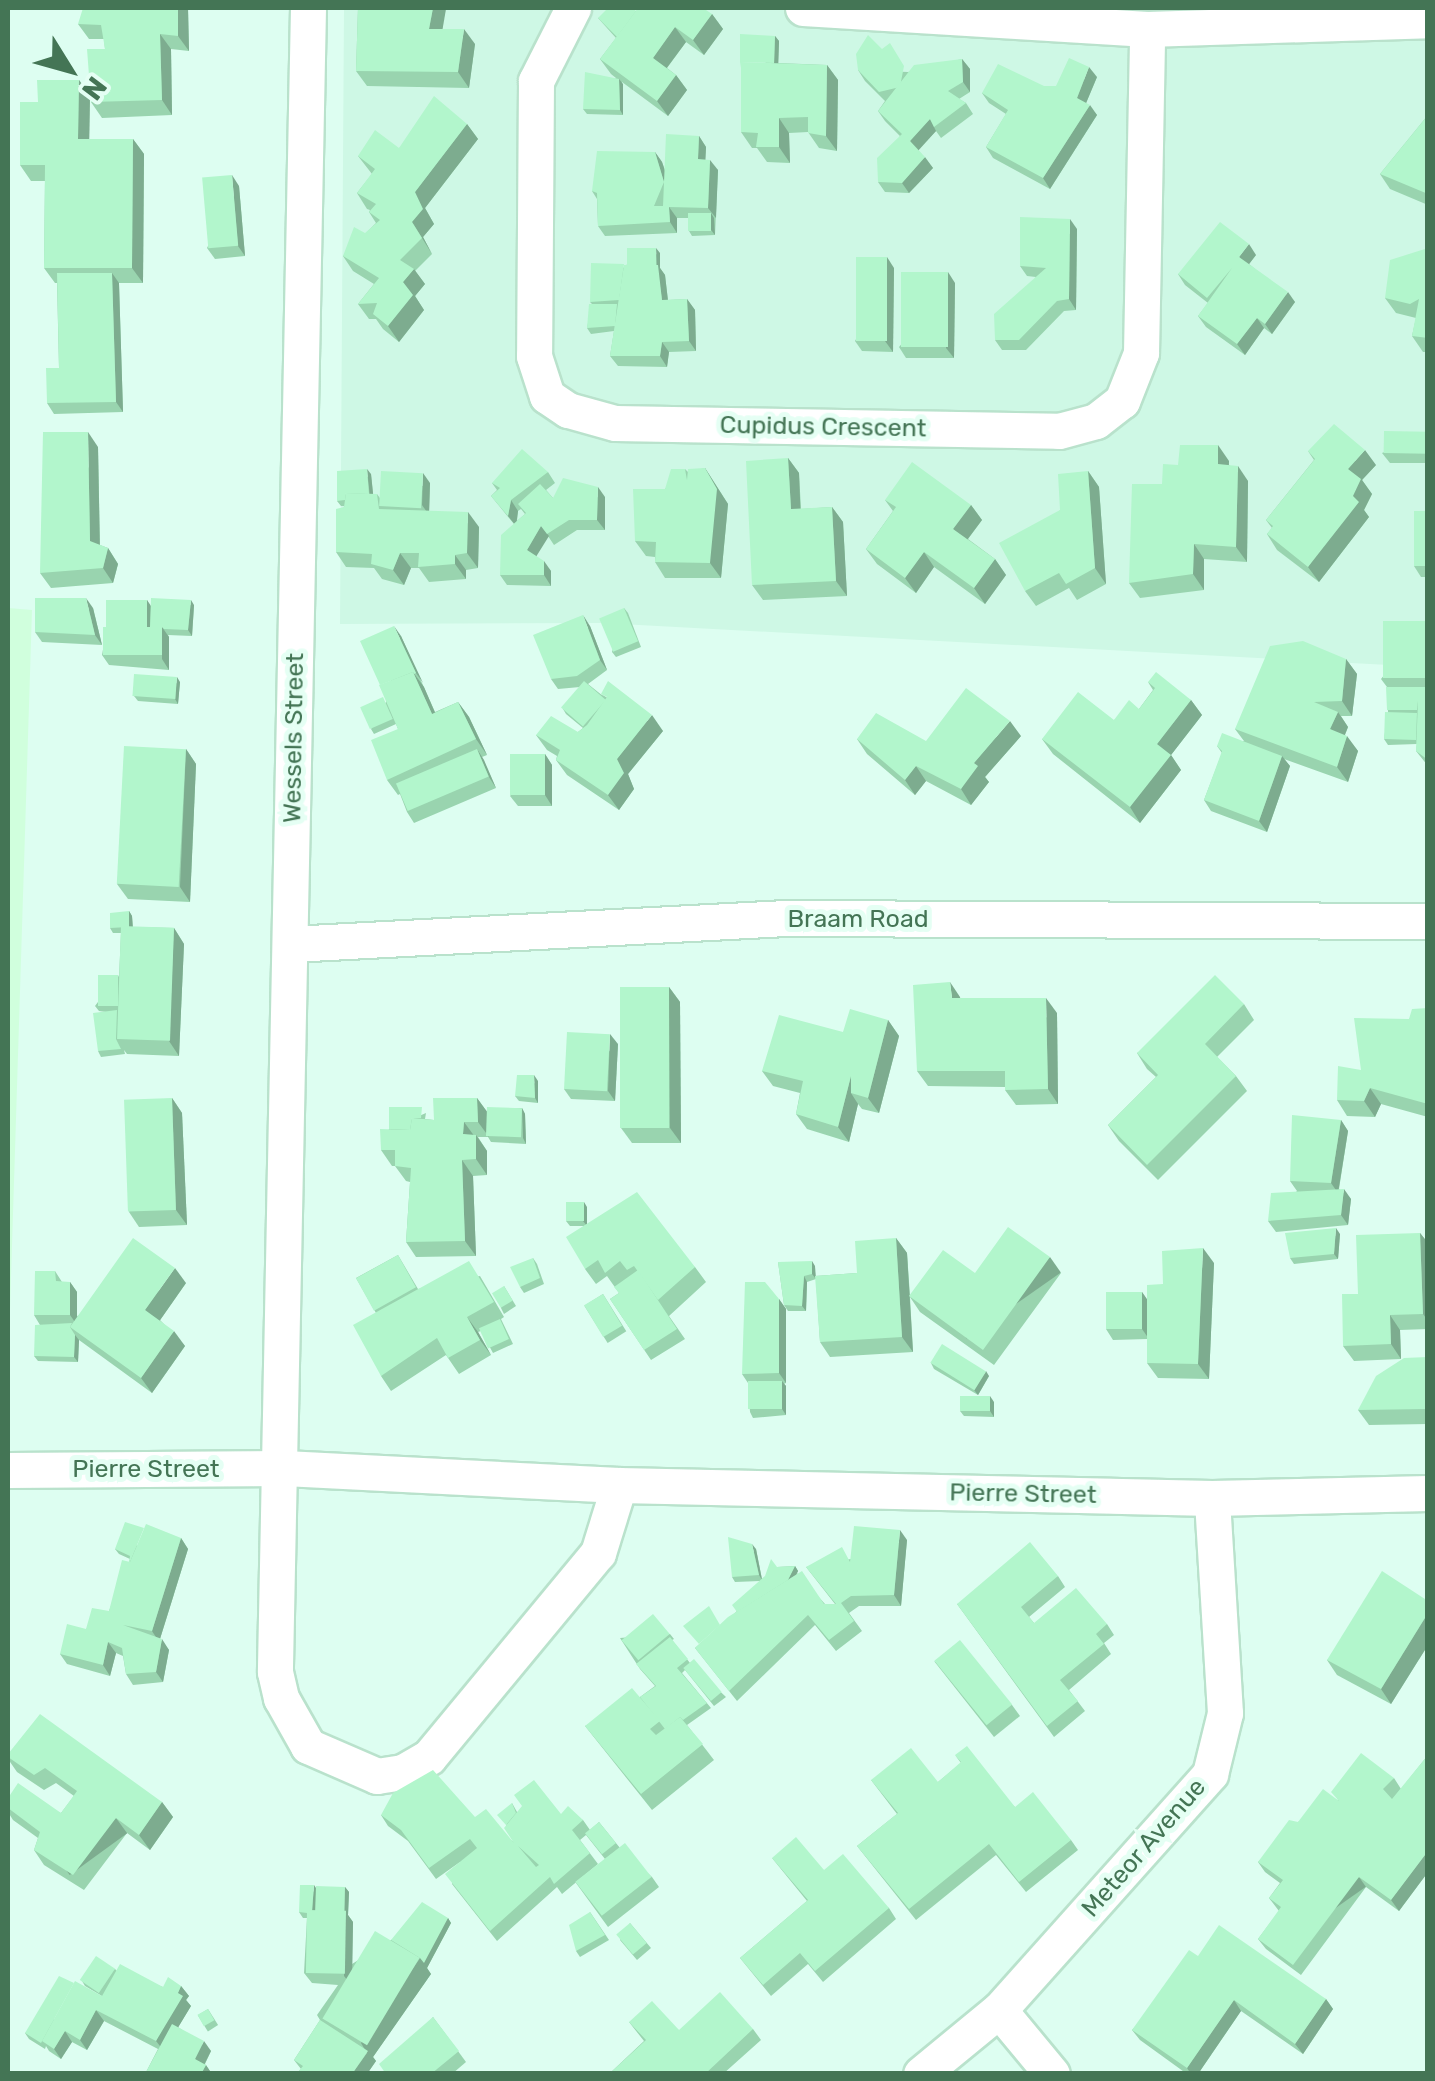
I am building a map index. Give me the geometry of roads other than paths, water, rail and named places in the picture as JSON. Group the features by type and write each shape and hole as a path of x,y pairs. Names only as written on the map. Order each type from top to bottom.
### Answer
{"street":[{"name":"Wessels Street","path":"284,1468 308,8"},
{"name":"Cupidus Crescent","path":"573,8 536,81 534,356 546,396 568,410 615,423 1059,431 1096,421 1122,401 1141,353 1147,29"},
{"path":"804,8 1147,29 1428,20"},
{"name":"Braam Road","path":"290,944 786,918 1428,921"},
{"path":"284,1468 275,1672 281,1698 308,1746 377,1776 403,1772 429,1756 480,1700 598,1553 619,1484"},
{"name":"Pierre Street","path":"8,1470 284,1468 619,1484 1212,1498 1428,1493"},
{"name":"Meteor Avenue","path":"922,2074 999,2010 1199,1789 1219,1754 1225,1714 1212,1498"},
{"path":"999,2010 1052,2074"}]}
